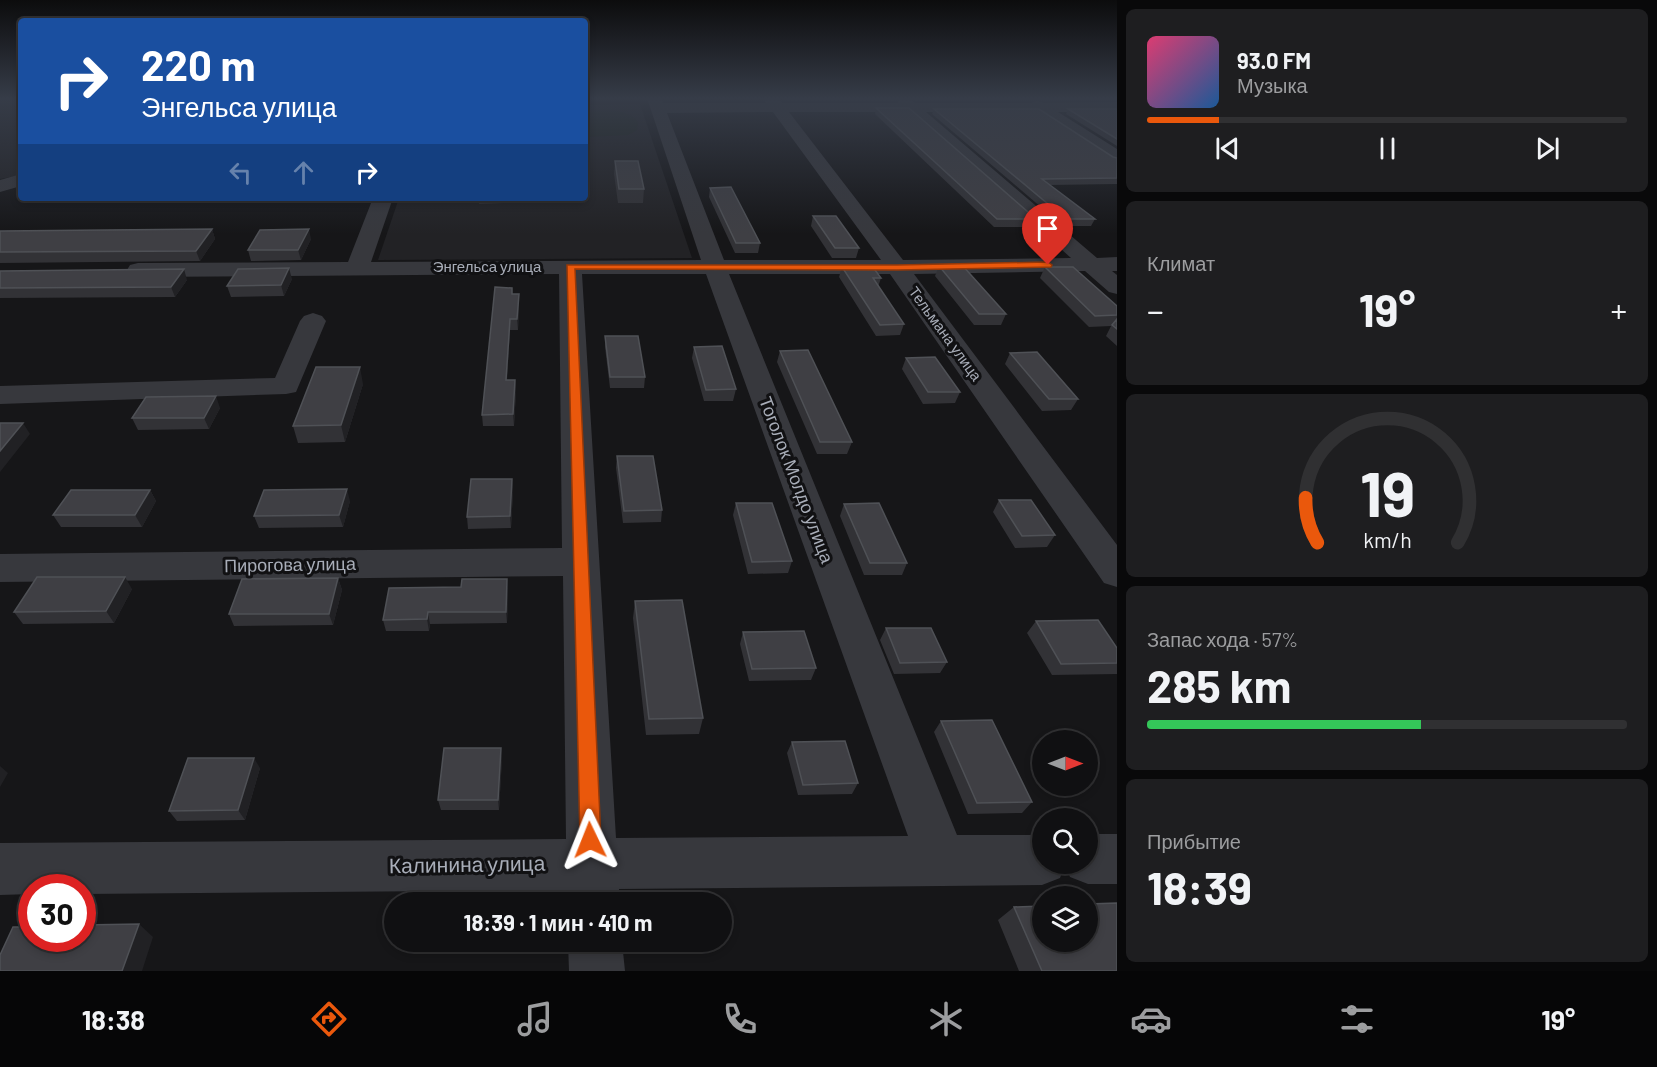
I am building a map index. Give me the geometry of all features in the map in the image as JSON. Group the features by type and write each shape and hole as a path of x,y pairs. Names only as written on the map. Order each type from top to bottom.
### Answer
{"street":[{"name":"Тоголок Молдо улица","path":"671,143 715,267 942,861"},
{"name":"Тельмана улица","path":"804,143 897,267 1117,573"},
{"path":"952,143 1117,287"},
{"path":"1096,143 1117,157"},
{"path":"0,186 18,181"},
{"path":"357,268 383,201"},
{"name":"Энгельса улица","path":"119,271 1117,264"},
{"path":"570,267 592,883"},
{"path":"0,395 286,386 313,321"},
{"name":"Пирогова улица","path":"0,568 581,562"},
{"path":"1098,859 1117,859"},
{"name":"Калинина улица","path":"0,869 592,883 942,861 1032,860"},
{"path":"596,952 597,971"}],"shaded area":[{"path":"0,143 18,143 18,176 0,179"},
{"path":"588,143 653,143 692,258 378,260 398,201 588,201"}],"building":[{"path":"914,143 949,143 1036,219 997,219"},
{"path":"975,143 1092,143 1117,158 1117,178 1042,179 1095,219 1066,219"},
{"path":"615,161 638,161 644,189 619,189"},
{"path":"731,187 760,243 736,243 710,188"},
{"path":"813,216 836,216 859,248 835,248"},
{"path":"212,229 196,251 0,252 0,231"},
{"path":"309,229 298,250 248,250 260,230"},
{"path":"962,265 1006,314 979,314 939,266"},
{"path":"872,266 881,278 873,278 904,324 880,325 842,267"},
{"path":"1045,267 1073,267 1117,306 1117,315 1095,316"},
{"path":"289,268 281,285 227,286 238,269"},
{"path":"184,269 171,287 0,288 0,271"},
{"path":"495,287 512,288 512,294 519,294 517,319 510,319 506,380 515,380 513,414 482,415"},
{"path":"1117,319 1117,329 1112,325"},
{"path":"605,336 638,336 645,377 610,377"},
{"path":"722,346 736,389 706,390 694,347"},
{"path":"808,350 852,442 820,442 780,351"},
{"path":"1037,352 1078,399 1049,399 1010,353"},
{"path":"935,357 960,392 928,392 906,358"},
{"path":"316,367 360,367 341,425 293,426"},
{"path":"216,396 204,418 132,418 146,397"},
{"path":"0,423 23,423 0,451"},
{"path":"617,456 653,456 662,510 624,511"},
{"path":"471,479 512,479 510,516 467,517"},
{"path":"347,489 339,515 254,516 264,490"},
{"path":"71,490 150,490 135,515 53,515"},
{"path":"999,500 1031,500 1055,535 1022,536"},
{"path":"736,503 772,503 792,561 752,562"},
{"path":"879,503 907,563 870,563 844,504"},
{"path":"37,577 125,577 106,611 14,612"},
{"path":"338,578 329,614 229,614 242,579"},
{"path":"462,579 507,579 506,612 428,612 427,619 383,620 389,588 461,587"},
{"path":"682,600 703,718 649,719 635,601"},
{"path":"1098,620 1117,648 1117,663 1061,664 1036,621"},
{"path":"886,628 931,628 947,662 900,663"},
{"path":"804,631 816,668 752,669 743,632"},
{"path":"992,720 1032,802 977,803 941,721"},
{"path":"845,741 858,783 803,785 792,742"},
{"path":"444,748 501,748 498,800 438,800"},
{"path":"188,758 254,758 238,810 169,811"},
{"path":"1117,903 1117,971 1042,971 1034,952 1098,952 1098,904"},
{"path":"1032,906 1032,948 1014,907"},
{"path":"139,924 122,971 0,971 0,955 13,927 18,927 18,952 96,952 96,925"}],"route":[{"path":"590,840 570,267 1048,265"}]}
